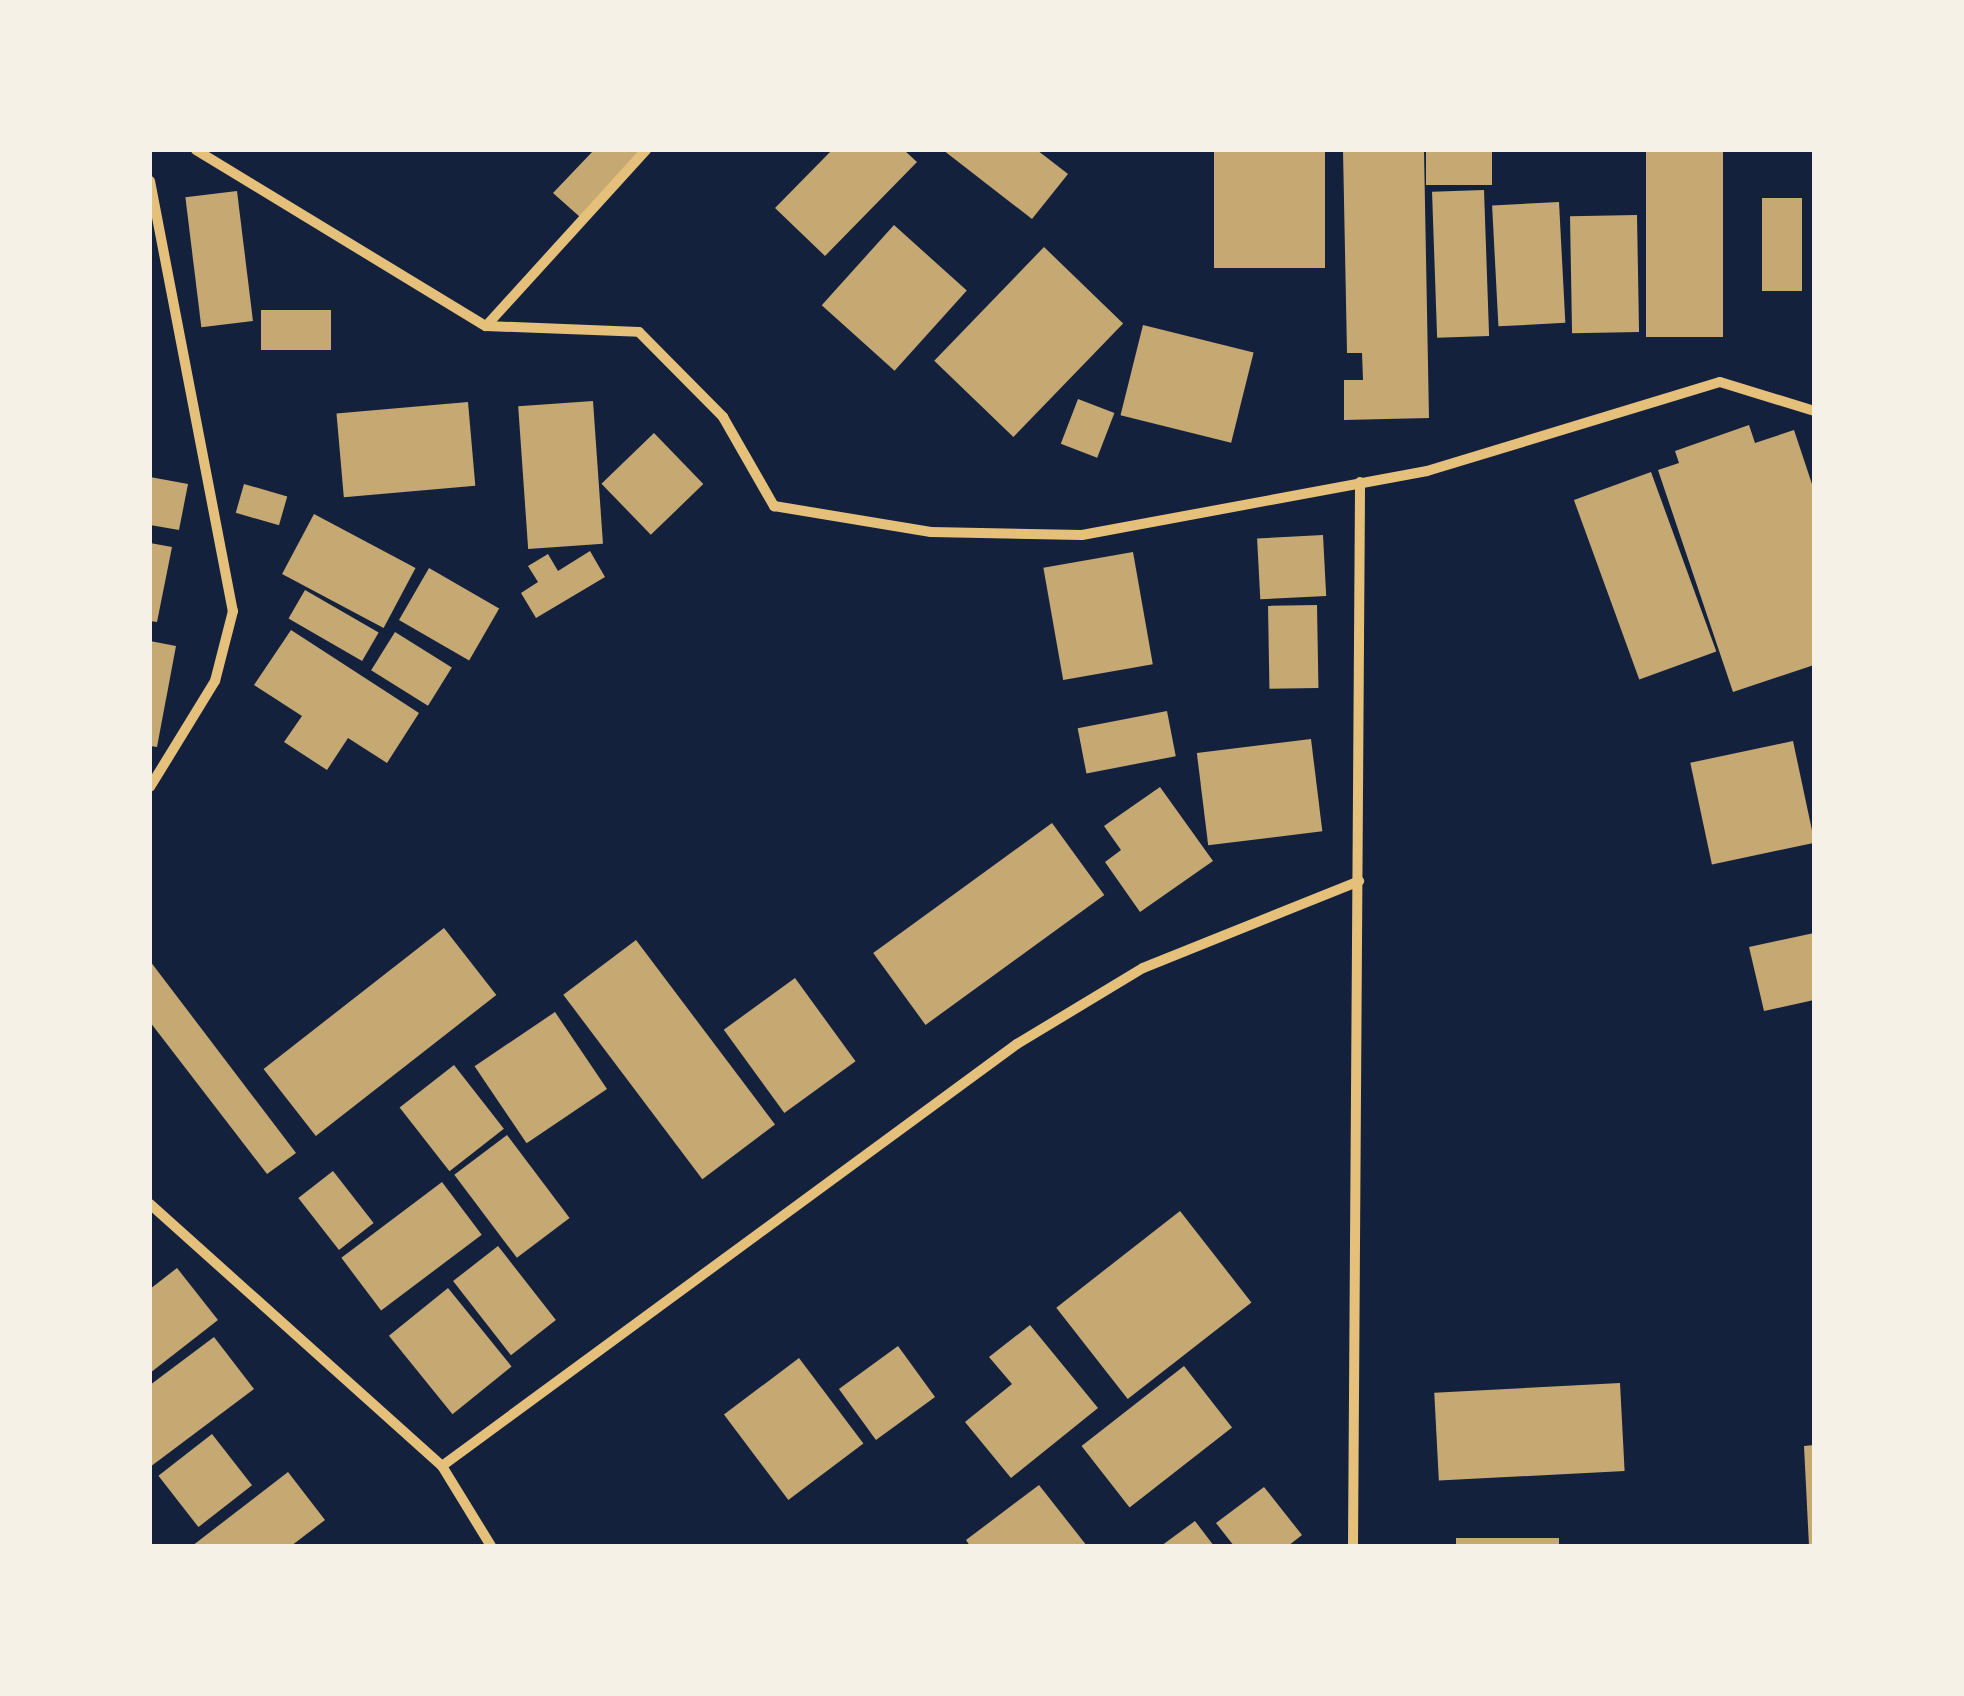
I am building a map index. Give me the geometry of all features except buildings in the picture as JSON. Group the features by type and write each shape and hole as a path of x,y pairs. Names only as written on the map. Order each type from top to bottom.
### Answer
{"street":[{"path":"196,150 486,326 639,332 723,417 774,506 932,532 1082,534 1426,472 1720,382 1814,411"},
{"path":"486,326 646,150"},
{"path":"150,180 233,611 215,681 150,787"},
{"path":"1353,1546 1360,482"},
{"path":"442,1466 1017,1044 1143,968 1359,881"},
{"path":"150,1204 442,1466 492,1546"}]}
